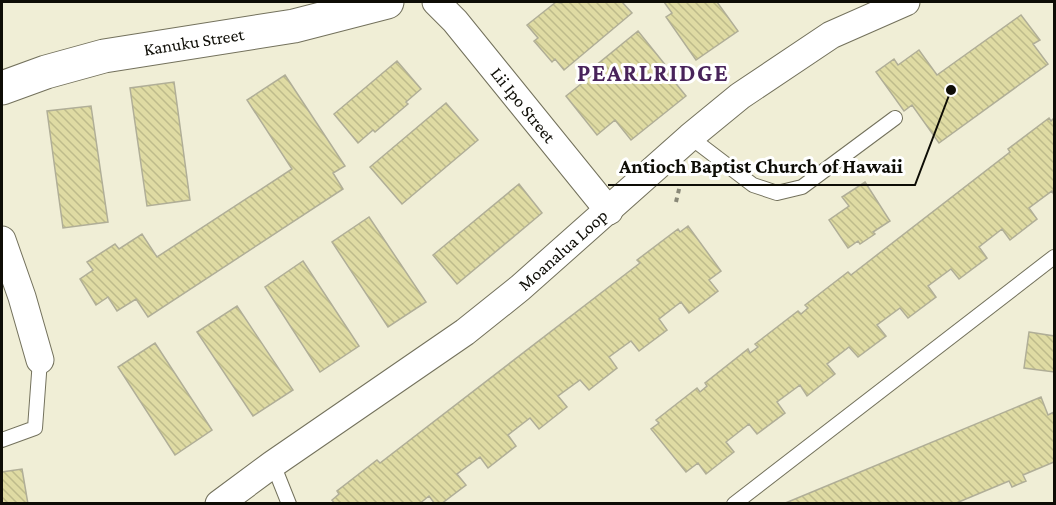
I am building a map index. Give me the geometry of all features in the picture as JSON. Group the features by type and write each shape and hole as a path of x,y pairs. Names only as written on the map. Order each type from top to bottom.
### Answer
{"street":[{"name":"Kanuku Street","path":"2,88 46,72 104,56 294,26 387,2"},
{"name":"Lii Ipo Street","path":"436,2 609,211"},
{"name":"Moanalua Loop","path":"219,504 273,464 465,332 520,288 690,137 740,96 831,35 906,2"},
{"path":"2,240 26,309 40,360"}],"lane":[{"path":"690,137 753,185 777,193 802,187 895,118"},
{"path":"734,504 1054,257"},
{"path":"2,440 35,428 40,360"},
{"path":"273,464 289,504"}],"building":[{"path":"556,2 622,2 632,13 564,70 555,59 552,62 534,41 538,38 527,25"},
{"path":"664,2 717,2 738,31 696,60 666,17 672,13"},
{"path":"1021,15 1040,40 1033,44 1048,64 939,143 912,105 904,111 876,72 894,59 898,65 919,50 937,75"},
{"path":"638,31 671,72 668,74 686,96 631,140 615,120 597,135 566,96 597,71 594,67"},
{"path":"397,61 421,89 406,102 408,104 358,143 334,114"},
{"path":"285,75 345,166 333,173 343,189 148,317 136,299 117,311 108,297 96,305 80,279 93,270 87,262 115,244 119,249 142,234 157,257 292,169 247,100"},
{"path":"174,82 190,200 147,206 130,88"},
{"path":"446,103 478,140 402,204 370,167"},
{"path":"91,106 108,222 63,228 47,111"},
{"path":"1049,118 1051,121 1054,118 1054,195 1052,191 1029,208 1037,219 1010,240 1002,229 979,247 987,258 959,279 951,269 928,286 936,297 908,318 900,308 877,325 886,336 858,357 849,347 827,364 835,374 807,396 800,385 777,402 785,413 757,434 749,424 726,442 734,452 706,474 698,463 686,472 651,429 659,423 656,420 697,388 700,392 707,386 705,383 748,349 750,353 758,347 755,344 798,311 801,314 808,308 805,305 848,272 851,275 1010,152 1008,149"},
{"path":"865,182 890,221 860,244 858,241 848,248 829,220 849,206 842,197"},
{"path":"519,184 542,213 457,284 433,255"},
{"path":"369,217 426,302 388,327 332,242"},
{"path":"688,226 721,271 709,280 718,291 689,313 681,302 659,319 667,330 639,351 631,341 609,357 617,368 589,390 580,380 558,396 567,407 539,429 530,418 508,435 516,446 488,468 480,457 457,474 466,485 441,504 435,504 429,496 419,504 335,504 332,500 339,494 337,491 377,460 380,463 640,263 637,260 678,229 680,232"},
{"path":"303,261 359,346 320,372 265,287"},
{"path":"237,306 293,390 253,416 197,332"},
{"path":"1029,332 1054,336 1054,372 1024,368"},
{"path":"155,343 212,430 175,455 118,367"},
{"path":"1041,397 1048,415 1054,412 1054,462 1023,475 1026,481 1012,487 1009,481 954,504 783,504"},
{"path":"22,469 28,504 2,504 2,472"}],"place":[{"name":"Antioch Baptist Church of Hawaii","path":"951,90"}],"district":[{"name":"PEARLRIDGE","path":"653,73"}]}
